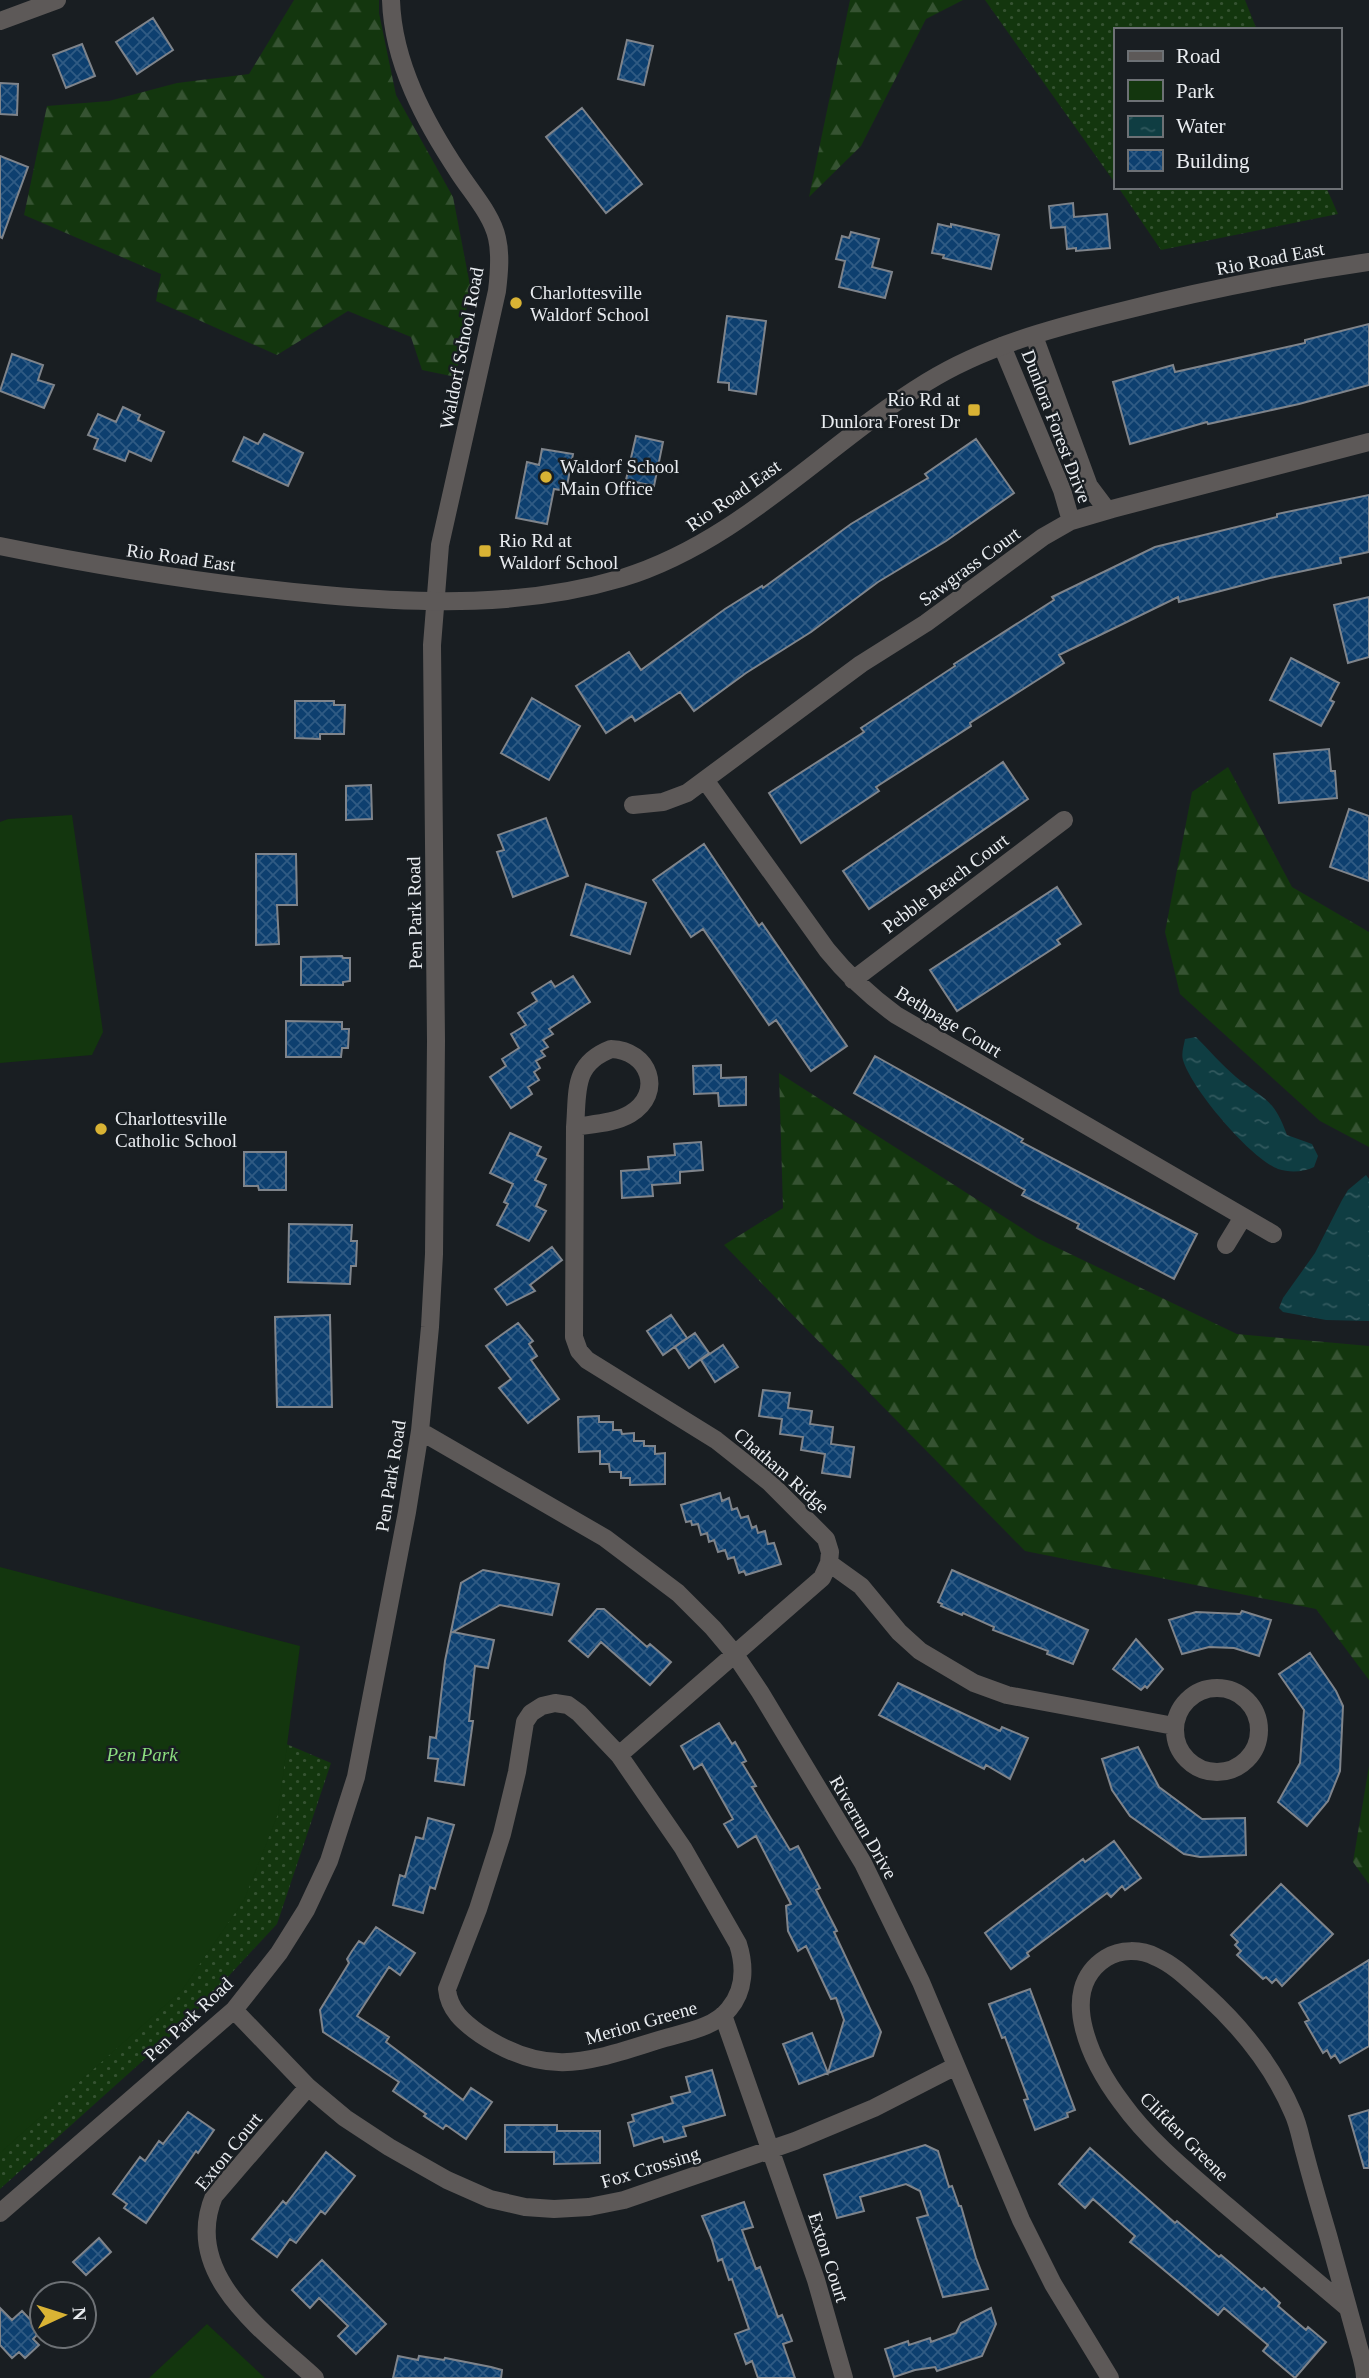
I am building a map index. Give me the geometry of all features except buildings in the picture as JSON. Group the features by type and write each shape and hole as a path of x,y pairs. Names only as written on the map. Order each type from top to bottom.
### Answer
{"street":[{"path":"0,21 57,0"},
{"name":"Waldorf School Road","path":"391,0 395,33 417,102 489,219 498,241 500,267 497,291 443,532 434,602"},
{"name":"Rio Road East","path":"0,546 122,570 201,582 358,598 434,602 494,601 564,592 622,578 695,548 732,525 927,382 1002,346 1076,323 1174,298 1369,262"},
{"name":"Dunlora Forest Drive","path":"1034,335 1089,485 1107,510"},
{"name":"Dunlora Forest Drive","path":"1002,346 1062,490 1071,522"},
{"name":"Sawgrass Court","path":"633,805 676,798 705,780 880,651 926,623 1043,537 1071,522 1107,510 1369,442"},
{"name":"Pen Park Road","path":"0,2213 234,2010 279,1953 306,1910 329,1861 356,1777 407,1512 430,1327 434,1254 436,1027 432,645 434,602"},
{"name":"Bethpage Court","path":"705,780 827,950 853,980 896,1015 1273,1234"},
{"name":"Pebble Beach Court","path":"853,980 1064,820"},
{"path":"611,1049 622,1049 635,1055 644,1065 649,1078 648,1093 640,1105 621,1118 576,1127 579,1079 585,1065 597,1055 611,1049"},
{"name":"Chatham Ridge","path":"576,1127 574,1337 579,1351 587,1360 716,1440 769,1482 826,1539 830,1552 829,1563"},
{"path":"1226,1245 1243,1217"},
{"name":"Riverrun Drive","path":"419,1431 615,1545 678,1593 734,1653 863,1863 921,1982 1021,2220 1053,2284 1110,2378"},
{"path":"619,1755 822,1578 829,1563 861,1586 899,1632 920,1651 974,1683 1007,1695 1174,1726"},
{"path":"1217,1687 1232,1689 1246,1698 1255,1710 1260,1725 1258,1741 1252,1755 1240,1766 1225,1772 1210,1772 1195,1766 1184,1756 1176,1742 1174,1726 1179,1711 1188,1698 1201,1690 1217,1687"},
{"name":"Merion Greene","path":"555,1703 568,1705 619,1755 683,1848 738,1944 743,1958 739,1993 723,2015 709,2025 596,2059 566,2063 531,2060 503,2048 477,2032 454,2011 449,2002 449,1982 478,1909 502,1834 517,1772 525,1722 531,1713 542,1706 555,1703"},
{"name":"Clifden Greene","path":"1348,2308 1197,2180 1150,2135 1122,2103 1102,2071 1080,2015 1080,1995 1084,1980 1094,1967 1108,1957 1121,1952 1137,1951 1157,1957 1186,1978 1223,2011 1248,2039 1274,2076 1294,2115 1348,2308 1365,2378"},
{"name":"Fox Crossing","path":"234,2010 308,2087 345,2118 424,2167 490,2199 525,2207 589,2207 624,2200 771,2149 874,2108 956,2066"},
{"name":"Exton Court","path":"723,2015 816,2280 844,2378"},
{"name":"Exton Court","path":"308,2087 214,2196 205,2233 208,2254 217,2276 231,2297 315,2378"}],"green space":[{"path":"294,0 379,0 379,13 396,95 453,197 470,285 456,377 422,370 411,337 348,311 277,355 156,301 161,274 24,215 47,106 109,101 177,83 249,74"},
{"path":"850,0 963,0 926,19 861,146 809,197"},
{"path":"985,0 1245,0 1256,28 1114,28 1114,182"},
{"path":"1119,189 1327,189 1338,214 1161,250"},
{"path":"1228,767 1292,887 1369,932 1369,1147 1320,1121 1180,994 1165,932 1192,792"},
{"path":"72,815 103,1032 92,1055 0,1063 0,822 8,819"},
{"path":"779,1073 1037,1238 1237,1334 1369,1346 1369,1680 1316,1609 1025,1551 724,1245 783,1208"},
{"name":"Pen Park","path":"0,1567 300,1646 278,1814 244,1900 182,1990 0,2153"},
{"name":"Pen Park","path":"0,1646 152,1687 331,1763 277,1924 186,2022 0,2189"},
{"path":"1369,1766 1369,1884 1353,1862"},
{"path":"207,2324 265,2378 149,2378"}],"water":[{"path":"1196,1037 1231,1072 1272,1106 1287,1135 1312,1144 1318,1156 1314,1167 1297,1171 1278,1169 1252,1151 1223,1121 1197,1087 1183,1060 1185,1039"},
{"path":"1366,1175 1369,1179 1369,1321 1326,1320 1283,1312 1279,1308 1283,1298 1315,1253 1348,1190"}],"place":[{"name":"Charlottesville Waldorf School","path":"516,303"},
{"name":"Rio Rd at Dunlora Forest Dr","path":"974,410"},
{"name":"Waldorf School Main Office","path":"546,477"},
{"name":"Rio Rd at Waldorf School","path":"485,551"},
{"name":"Charlottesville Catholic School","path":"101,1129"}]}
